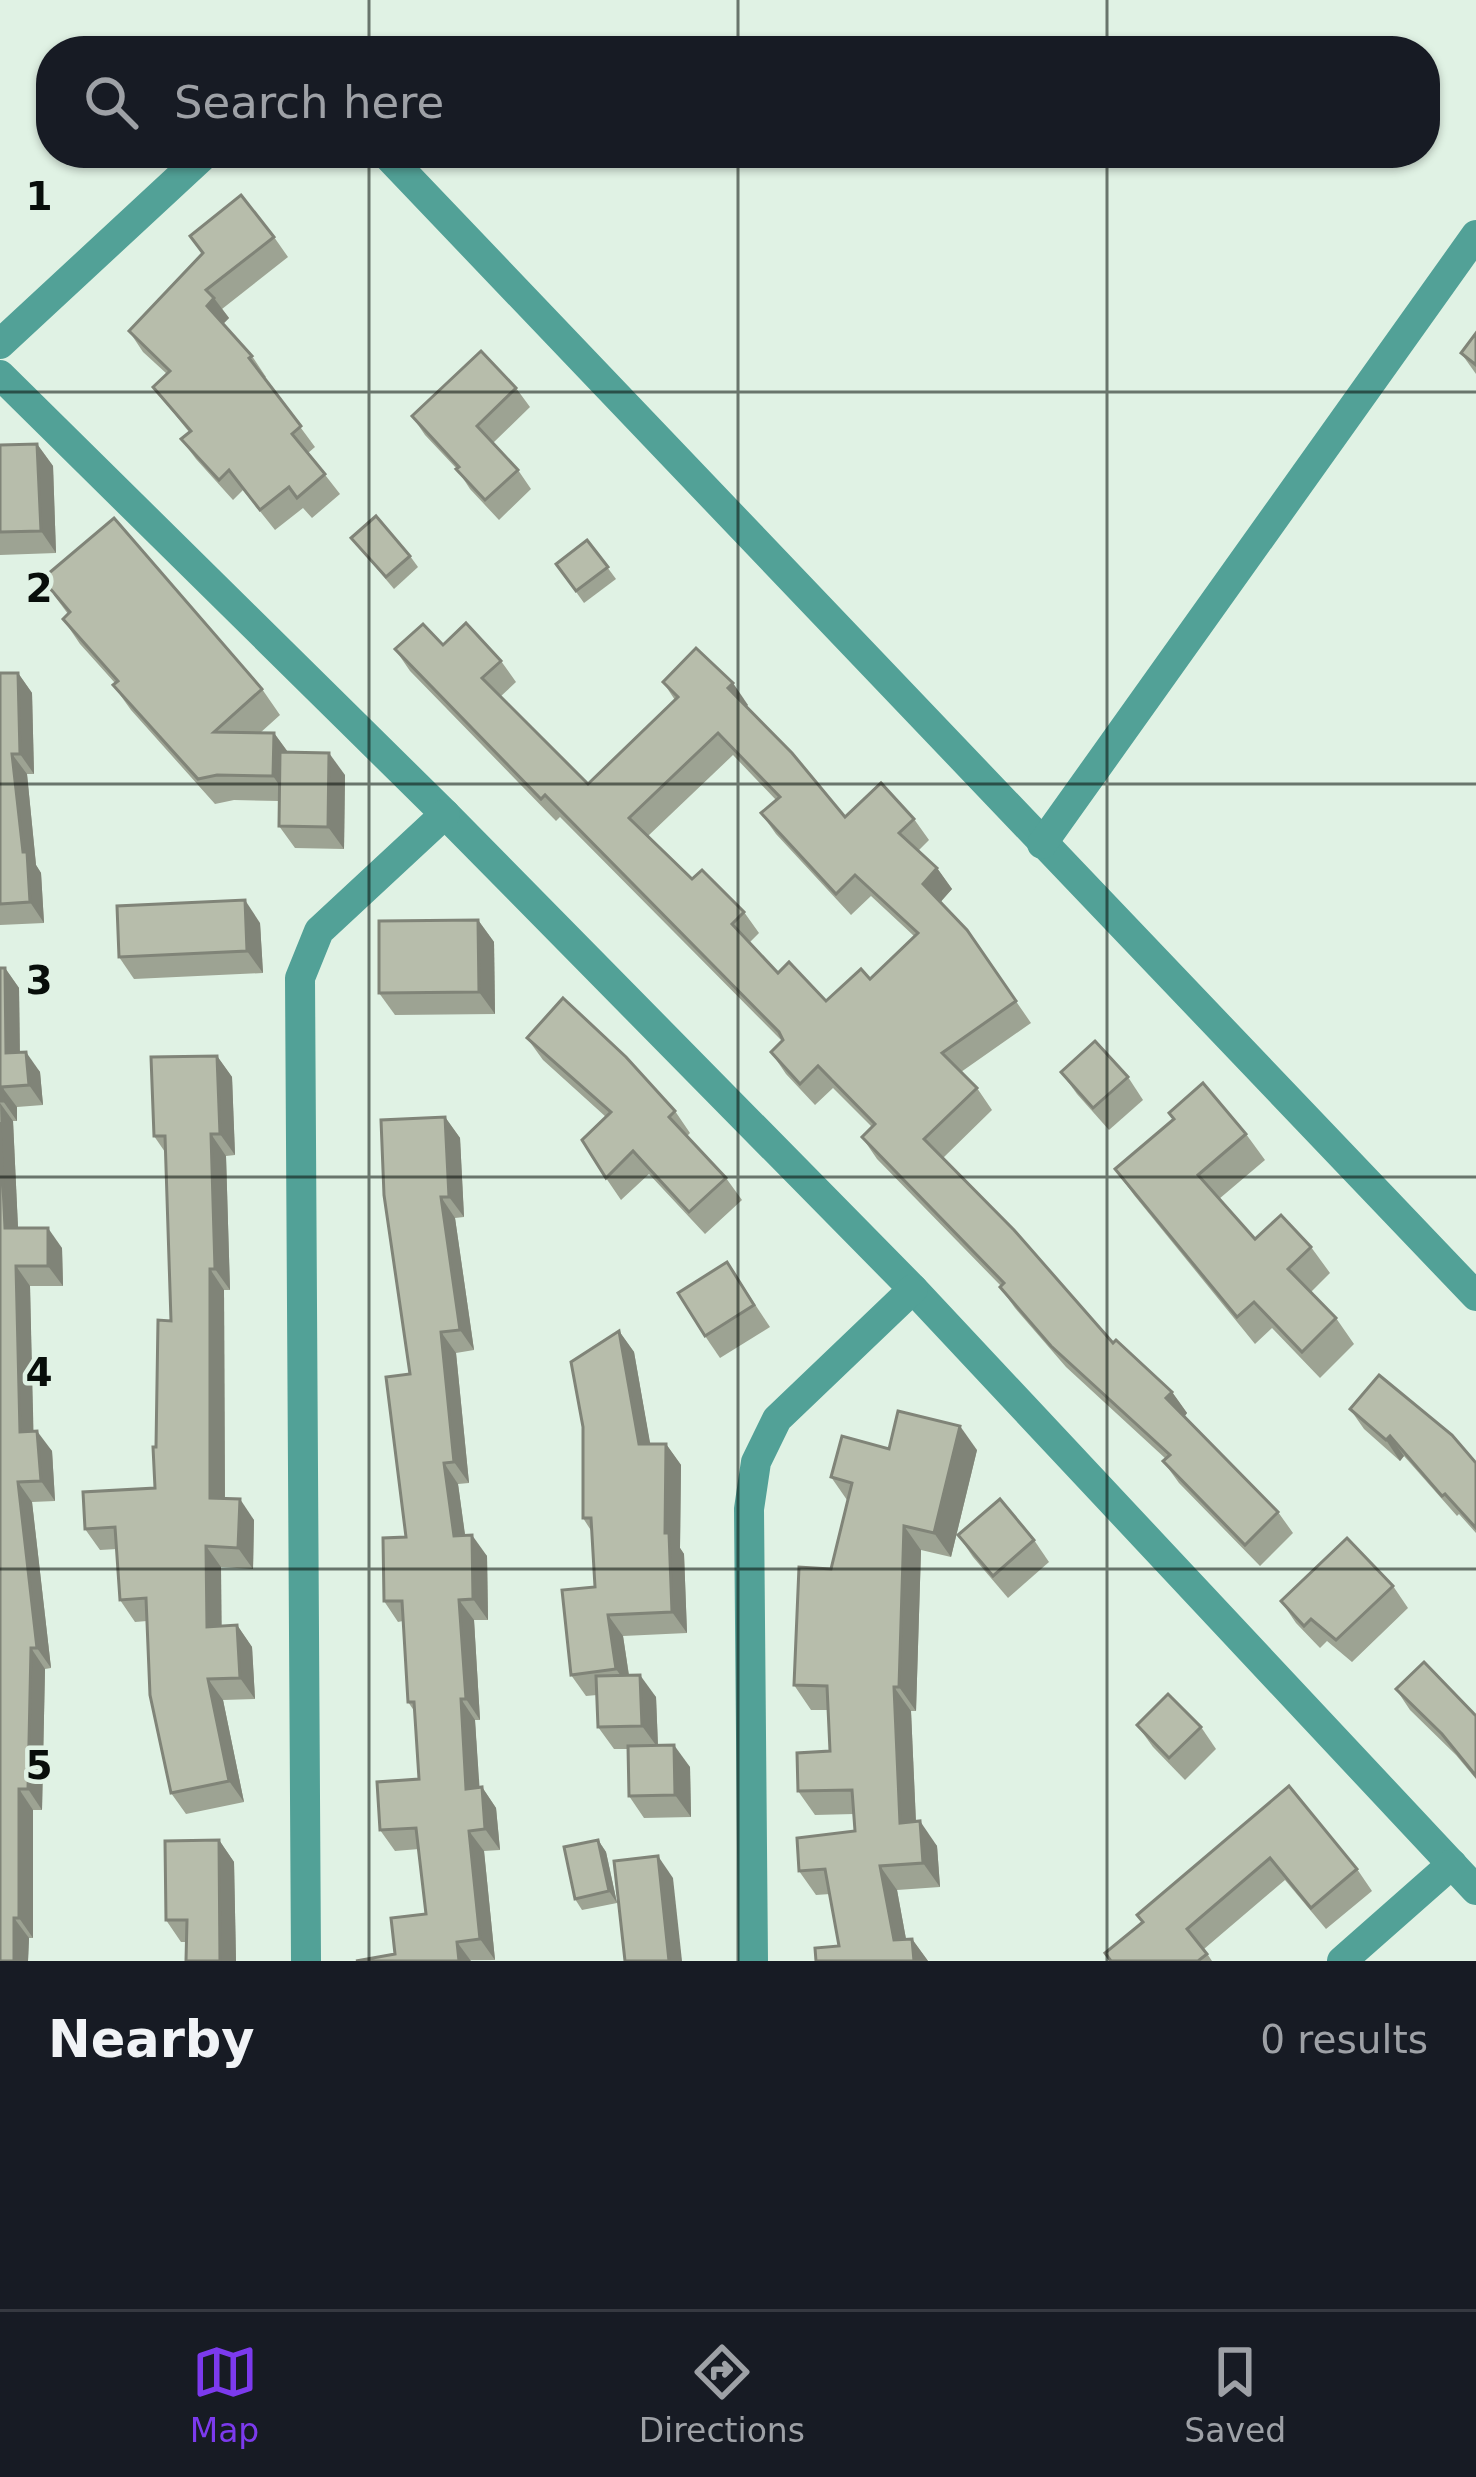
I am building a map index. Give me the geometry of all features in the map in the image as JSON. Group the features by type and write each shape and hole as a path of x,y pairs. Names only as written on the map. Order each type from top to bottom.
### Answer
{"street":[{"path":"0,344 190,168"},
{"path":"399,168 1476,1295"},
{"path":"1042,844 1476,235"},
{"path":"0,375 445,814 913,1289 1476,1890"},
{"path":"306,1961 300,978 320,931 445,814"},
{"path":"753,1961 749,1509 756,1462 777,1419 913,1289"},
{"path":"1342,1961 1452,1864"}],"building":[{"path":"241,195 274,237 206,290 214,298 207,306 252,356 249,358 301,426 292,434 325,474 297,498 289,487 260,510 229,470 219,480 181,439 191,431 153,387 170,371 129,331 203,253 190,236"},
{"path":"1476,333 1476,365 1461,353"},
{"path":"481,351 516,388 477,426 518,470 485,500 412,416"},
{"path":"37,444 41,531 0,532 0,445"},
{"path":"376,516 410,556 386,577 351,538"},
{"path":"114,518 262,689 214,732 274,733 273,776 198,779 113,685 118,681 63,619 70,612 42,579"},
{"path":"587,540 608,567 576,591 556,564"},
{"path":"466,623 501,661 482,678 588,784 678,697 663,682 696,648 733,683 728,688 792,753 845,817 881,783 914,819 899,833 937,868 923,884 967,930 1016,1001 942,1053 977,1088 924,1139 1014,1230 1113,1343 1116,1340 1172,1392 1166,1398 1278,1512 1245,1545 1163,1461 1170,1455 1051,1346 1000,1287 1004,1283 862,1137 875,1124 818,1066 800,1084 771,1052 783,1040 779,1032 395,649 423,624 443,645","holes":["718,733 780,797 761,813 836,894 855,875 918,933 870,979 861,969 826,1001 789,962 778,973 732,924 744,912 702,870 692,879 629,818"]},
{"path":"0,673 18,673 20,754 12,754 30,902 0,904"},
{"path":"280,752 329,753 328,827 279,826"},
{"path":"245,900 247,951 119,957 117,906"},
{"path":"478,920 479,992 379,993 379,921"},
{"path":"0,968 5,968 6,1053 26,1052 29,1085 2,1087 3,1101 0,1101"},
{"path":"563,998 675,1111 669,1117 726,1178 689,1212 633,1151 606,1178 582,1140 611,1112 527,1038"},
{"path":"1095,1041 1128,1077 1093,1108 1061,1072"},
{"path":"217,1056 220,1134 211,1134 215,1269 210,1269 210,1498 240,1499 238,1548 206,1546 207,1627 237,1625 240,1678 208,1679 229,1781 171,1793 150,1695 146,1598 120,1600 115,1527 85,1529 83,1492 155,1488 158,1320 171,1321 165,1136 154,1136 151,1057"},
{"path":"1203,1083 1246,1134 1198,1175 1255,1239 1281,1215 1311,1247 1288,1269 1336,1318 1302,1352 1254,1302 1237,1317 1115,1169 1174,1119 1169,1113"},
{"path":"445,1117 449,1197 441,1197 460,1330 441,1332 454,1462 444,1463 454,1536 472,1535 473,1599 459,1600 466,1789 482,1787 485,1829 469,1831 480,1939 457,1942 459,1961 356,1961 395,1954 391,1918 426,1914 416,1828 380,1830 377,1782 419,1779 414,1702 408,1702 402,1601 384,1601 383,1538 406,1537 386,1377 410,1374 384,1195 381,1120"},
{"path":"0,1122 5,1228 48,1228 48,1266 16,1266 20,1432 37,1431 41,1481 18,1482 37,1648 31,1648 28,1789 19,1789 19,1918 14,1918 14,1961 0,1961"},
{"path":"727,1262 754,1305 705,1336 678,1293"},
{"path":"619,1331 639,1444 666,1444 665,1533 669,1533 672,1612 608,1615 616,1669 571,1675 562,1590 595,1587 591,1518 583,1518 583,1427 571,1362"},
{"path":"1379,1375 1452,1435 1476,1463 1476,1528 1390,1436 1386,1440 1350,1409"},
{"path":"898,1411 960,1426 934,1533 904,1526 899,1687 894,1687 900,1823 920,1821 923,1863 880,1866 894,1940 912,1939 914,1961 816,1961 815,1948 839,1946 825,1869 799,1871 797,1838 855,1831 852,1790 798,1791 797,1753 830,1751 827,1686 794,1685 799,1567 831,1569 852,1483 831,1477 842,1436 889,1449"},
{"path":"1000,1499 1034,1540 993,1576 958,1535"},
{"path":"1347,1538 1393,1586 1336,1640 1311,1619 1304,1626 1281,1601"},
{"path":"1424,1662 1476,1716 1476,1776 1396,1689"},
{"path":"640,1675 642,1726 598,1727 596,1676"},
{"path":"1168,1694 1201,1727 1169,1758 1137,1725"},
{"path":"674,1745 675,1795 629,1796 628,1746"},
{"path":"1289,1786 1357,1869 1311,1908 1270,1858 1187,1929 1207,1954 1198,1961 1111,1961 1105,1953 1143,1922 1137,1915"},
{"path":"219,1840 220,1961 186,1961 187,1920 166,1920 165,1841"},
{"path":"598,1840 609,1891 575,1899 564,1847"},
{"path":"658,1856 669,1961 625,1961 614,1861"}]}
